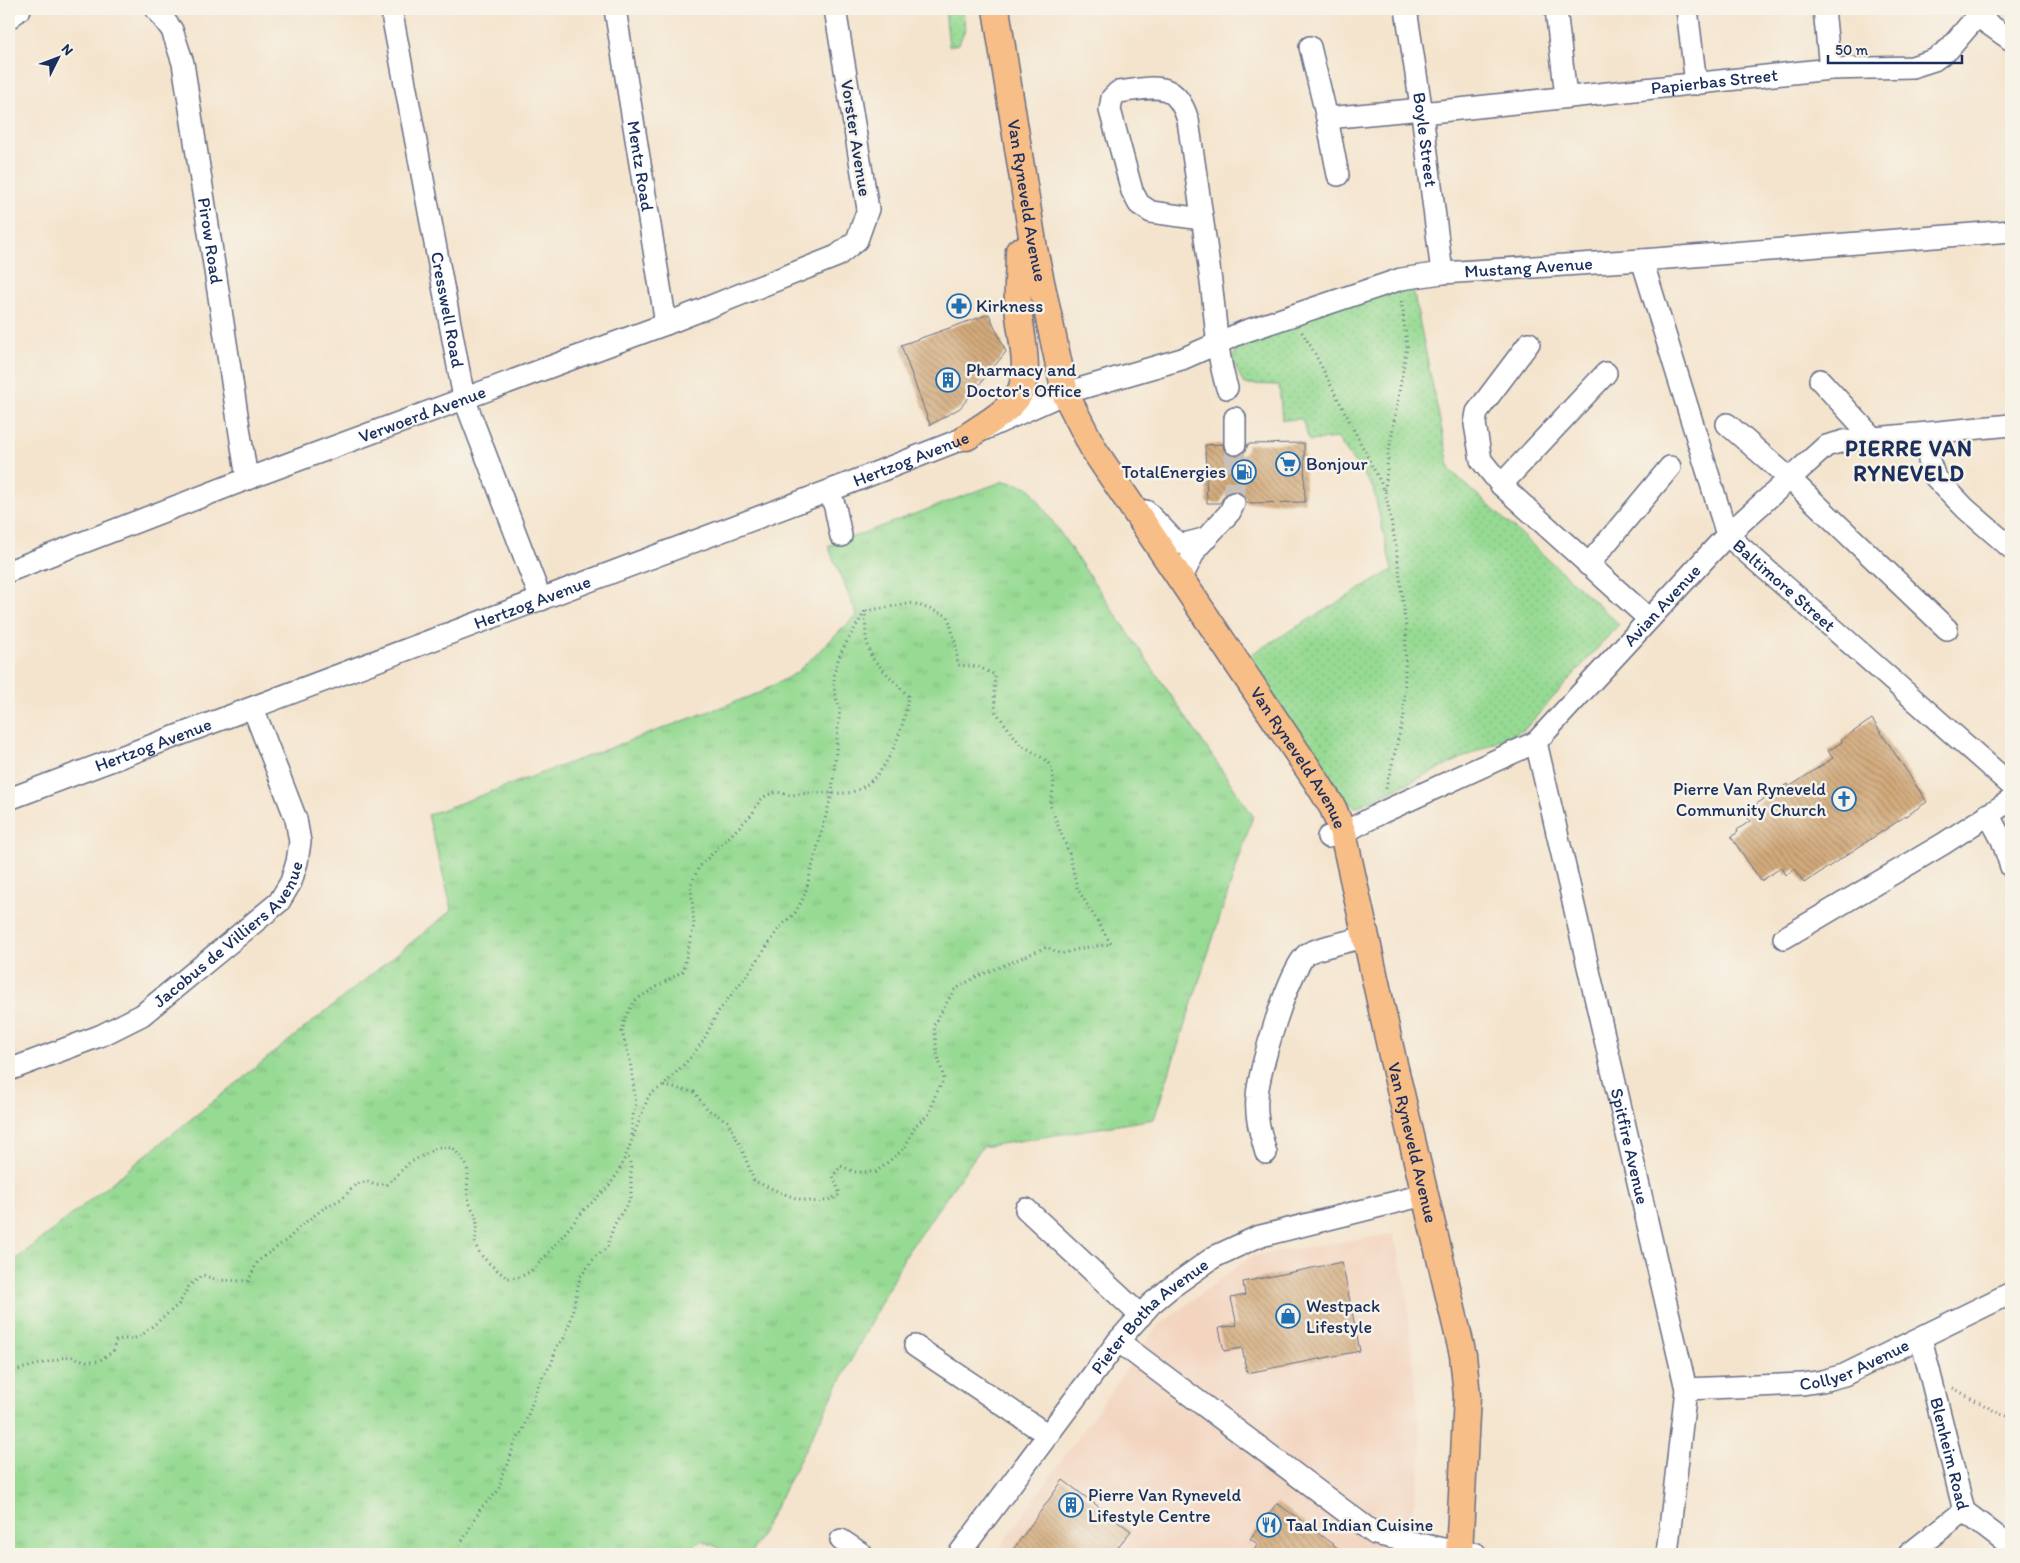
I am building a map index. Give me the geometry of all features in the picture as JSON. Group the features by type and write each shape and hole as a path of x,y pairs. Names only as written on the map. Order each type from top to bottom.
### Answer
{"main road":[{"name":"Van Ryneveld Avenue","path":"982,9 1019,251 1059,396 1083,459 1140,550 1305,794 1335,835"},
{"name":"Van Ryneveld Avenue","path":"996,9 1059,396 1333,808 1335,835 1417,1197 1447,1358 1451,1403 1456,1553"},
{"path":"967,437 1006,409 1022,387 1025,367 1018,303 1019,251"}],"street":[{"path":"9,18 20,9"},
{"name":"Pirow Road","path":"156,9 172,30 182,63 247,478"},
{"name":"Cresswell Road","path":"392,9 464,398 541,600"},
{"name":"Mentz Road","path":"615,9 666,324"},
{"name":"Vorster Avenue","path":"835,9 868,209 857,240 837,256"},
{"name":"Boyle Street","path":"1406,9 1422,111 1442,273"},
{"path":"1556,9 1566,97"},
{"path":"1687,9 1696,84"},
{"path":"1824,9 1830,69"},
{"path":"1979,11 2011,40"},
{"name":"Papierbas Street","path":"1327,118 1566,97 1830,69 1912,67 1934,60 1949,50 1979,11"},
{"path":"1310,47 1338,175"},
{"path":"1202,219 1151,212 1135,199 1110,110 1112,98 1118,92 1154,88 1171,92 1178,97 1183,105 1188,120 1202,219 1218,344 1227,388"},
{"name":"Mustang Avenue","path":"1059,396 1182,359 1292,314 1401,279 1442,273 1642,260 2011,231"},
{"name":"Verwoerd Avenue","path":"9,571 247,478 666,324 837,256"},
{"name":"Baltimore Street","path":"1642,260 1727,535 2011,785"},
{"path":"1530,343 1477,412 1474,424 1481,460 1501,485 1648,619"},
{"path":"1501,485 1606,373"},
{"path":"1820,380 1873,438"},
{"name":"Hertzog Avenue","path":"9,799 829,491 967,437 1059,396"},
{"path":"1235,418 1235,444"},
{"path":"1727,424 1789,478 1947,629"},
{"name":"Avian Avenue","path":"1335,835 1536,742 1727,535 1826,446 1844,441 2011,425"},
{"path":"1926,433 1929,461 1935,477 1966,509 2011,548"},
{"path":"1588,565 1670,467"},
{"path":"1118,486 1141,506 1176,542 1184,544 1207,538"},
{"path":"829,491 835,507 841,536"},
{"path":"1181,579 1196,549 1230,512 1234,503"},
{"name":"Jacobus de Villiers Avenue","path":"9,1070 102,1035 142,1015 279,902 293,875 300,842 296,819 253,708"},
{"name":"Spitfire Avenue","path":"1536,742 1686,1389 1667,1554"},
{"path":"1784,938 1943,844 2011,800"},
{"path":"1988,814 2002,840 2011,867"},
{"path":"1266,1154 1258,1124 1258,1086 1269,1040 1295,969 1310,952 1359,939"},
{"name":"Pieter Botha Avenue","path":"959,1554 1118,1341 1169,1289 1214,1258 1257,1237 1417,1197"},
{"path":"1026,1209 1141,1316"},
{"name":"Collyer Avenue","path":"1686,1389 1803,1384 1844,1375 2011,1292"},
{"name":"Blenheim Road","path":"1921,1338 1964,1511 2011,1547"},
{"path":"1118,1341 1375,1534 1456,1553"},
{"path":"915,1346 1048,1435"},
{"path":"1909,1554 1964,1511"},
{"path":"841,1540 862,1554"}],"path":[{"path":"1385,491 1388,457 1407,346 1401,302 1401,279"},
{"path":"1292,314 1314,352 1385,491 1396,546 1406,627 1404,716 1385,791 1383,812"},
{"path":"9,1372 70,1356 86,1361 99,1361 113,1351 116,1342 122,1338 132,1339 142,1335 173,1310 180,1304 189,1286 203,1275 217,1280 248,1281 258,1261 288,1239 303,1224 323,1209 344,1198 355,1185 367,1181 374,1184 387,1185 409,1163 438,1147 453,1148 464,1158 468,1170 470,1204 476,1215 475,1243 478,1250 507,1278 520,1277 530,1272 584,1210 608,1187 618,1173 627,1153 649,1095 663,1086 699,1046 718,1012 780,927 794,913 804,897 832,793 840,708 834,696 834,677 838,655 865,611 913,603 948,616 958,665 979,667 995,675 994,695 996,712 1020,744 1046,760 1052,769 1054,785 1050,805 1069,853 1077,888 1112,944 1082,948 1061,954 1047,947 976,977 954,990 934,1025 937,1053 944,1079 934,1098 930,1113 915,1126 905,1148 876,1172 855,1172 841,1166 833,1176 840,1194 833,1200 806,1201 754,1181 742,1149 727,1121 708,1110 694,1092 663,1086"},
{"path":"632,1137 632,1119 636,1104 630,1060 622,1032 626,1016 636,1000 684,971 694,925 691,884 698,867 753,813 758,802 765,796 776,792 789,795 848,793 865,786 883,767 894,748 907,706 908,696 872,658 866,639 865,611"},
{"path":"455,1554 481,1508 499,1490 502,1474 509,1464 512,1450 523,1430 536,1391 552,1363 556,1347 564,1338 571,1319 580,1277 595,1257 607,1248 614,1225 631,1198 631,1166 627,1153"},
{"path":"1930,1377 2011,1418"}],"shaded area":[{"path":"1393,1234 1406,1285 1422,1455 1405,1554 995,1554 1157,1327 1251,1256"}],"green space":[{"path":"945,9 963,9 965,29 959,44 949,46"},
{"path":"1412,285 1450,470 1619,624 1525,729 1356,807 1324,792 1243,659 1392,570 1373,488 1337,438 1309,441 1302,419 1282,420 1279,385 1244,384 1232,360 1244,333"},
{"path":"1004,481 1029,487 1253,816 1154,1119 982,1147 906,1254 751,1554 731,1554 702,1540 684,1554 9,1554 9,1265 452,910 428,815 759,693 796,673 857,615 828,546"}],"building":[{"name":"Pharmacy and Doctor's Office","path":"989,314 1006,352 960,408 930,425 901,345"},
{"path":"1304,443 1305,502 1246,503 1244,495 1239,491 1233,491 1226,493 1220,503 1207,503 1205,445 1223,444 1224,450 1228,455 1235,456 1241,455 1246,451 1248,444"},
{"name":"Pierre Van Ryneveld Community Church","path":"1872,719 1927,802 1804,883 1795,869 1786,875 1782,867 1761,881 1731,837 1750,821 1744,812 1787,784 1789,787 1833,758 1828,751"},
{"path":"1342,1262 1360,1351 1247,1373 1242,1348 1224,1351 1219,1328 1237,1325 1231,1298 1245,1295 1243,1282"},
{"name":"Pierre Van Ryneveld Lifestyle Centre","path":"1063,1480 1131,1531 1112,1554 1010,1554"},
{"name":"Pierre Van Ryneveld Lifestyle Centre","path":"1277,1503 1346,1554 1251,1554 1258,1544 1250,1539"}],"tunnel":[{"path":"1234,503 1235,444"}],"place":[{"name":"Kirkness","path":"959,306"},
{"name":"Pharmacy and Doctor's Office","path":"948,380"},
{"name":"Bonjour","path":"1288,464"},
{"name":"TotalEnergies","path":"1244,472"},
{"name":"Pierre Van Ryneveld Community Church","path":"1844,799"},
{"name":"Westpack Lifestyle","path":"1288,1316"},
{"name":"Pierre Van Ryneveld Lifestyle Centre","path":"1071,1505"},
{"name":"Taal Indian Cuisine","path":"1269,1525"}],"district":[{"name":"PIERRE VAN RYNEVELD","path":"1909,460"}]}
